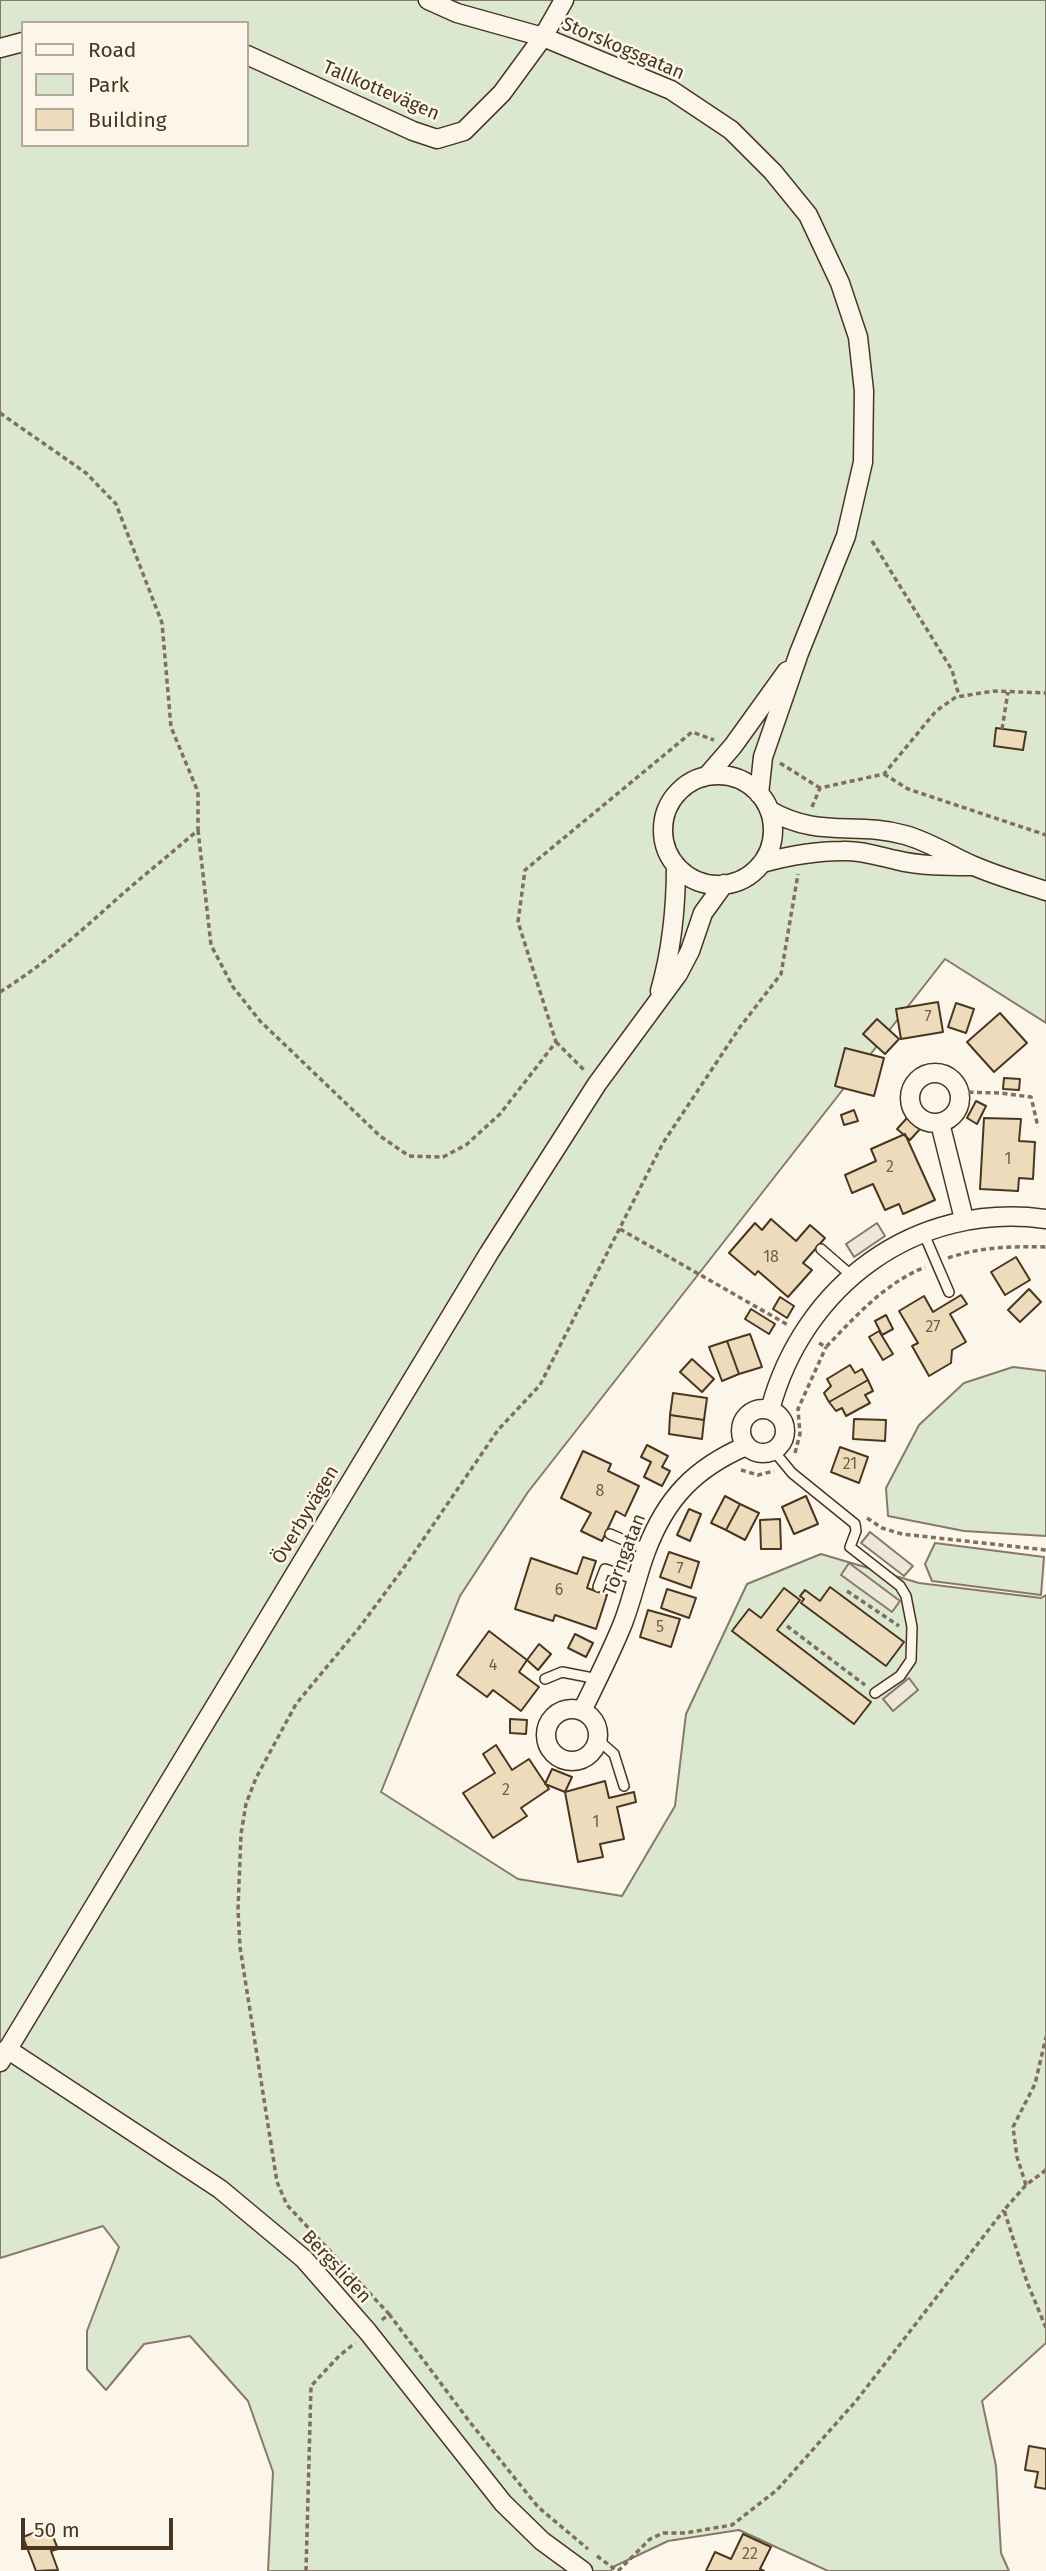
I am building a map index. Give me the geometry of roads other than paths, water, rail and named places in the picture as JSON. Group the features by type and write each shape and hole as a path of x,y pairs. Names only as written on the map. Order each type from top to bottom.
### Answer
{"street":[{"name":"Storskogsgatan","path":"428,0 457,13 543,37 671,90 731,130 774,172 808,215 840,283 858,337 864,391 863,461 846,536 799,653"},
{"name":"Tallkottevägen","path":"248,55 413,131 437,139 464,131 502,93 543,37 564,0"},
{"path":"0,48 21,43"},
{"path":"707,776 733,746 799,653"},
{"path":"759,793 763,757 799,653"},
{"path":"707,776 730,776 759,793 769,810 773,832 762,863 745,877 724,884 698,881 676,866 665,844 664,818 668,806 684,786 707,776"},
{"path":"769,810 788,821 804,825 904,834 939,847 975,866 1046,891"},
{"path":"762,863 802,854 842,850 869,852 896,861 928,865 975,866"},
{"name":"Överbyvägen","path":"659,998 670,955 676,911 676,866"},
{"name":"Överbyvägen","path":"4,2055 489,1253 597,1084 678,974 690,951 703,913 724,884"},
{"path":"929,1074 944,1074 957,1084 960,1092 959,1109 954,1116 940,1123 929,1123 915,1114 910,1097 915,1082 929,1074"},
{"path":"940,1123 964,1219"},
{"path":"770,1410 778,1379 802,1334 831,1296 863,1266 898,1244 964,1219 1021,1215 1046,1219"},
{"path":"756,1410 770,1410 781,1419 784,1426 783,1440 773,1450 759,1452 746,1446 741,1432 744,1418 756,1410"},
{"name":"Torngatan","path":"582,1712 624,1622 646,1550 663,1514 682,1488 703,1469 746,1446"},
{"path":"566,1710 582,1712 595,1723 598,1740 589,1755 582,1760 565,1760 551,1751 547,1735 552,1720 566,1710"},
{"name":"Bergsliden","path":"4,2055 220,2189 304,2259 368,2332 503,2503 542,2541 583,2571"}],"lane":[{"path":"924,1234 949,1292"},
{"path":"821,1249 852,1276"},
{"path":"773,1450 785,1465 855,1524 856,1531 850,1547 900,1586 906,1595 912,1627 911,1660 900,1676 875,1693"},
{"path":"610,1534 646,1550"},
{"path":"598,1587 605,1569 637,1580"},
{"path":"545,1679 562,1672 598,1679"},
{"path":"598,1740 614,1754 624,1786"}]}
